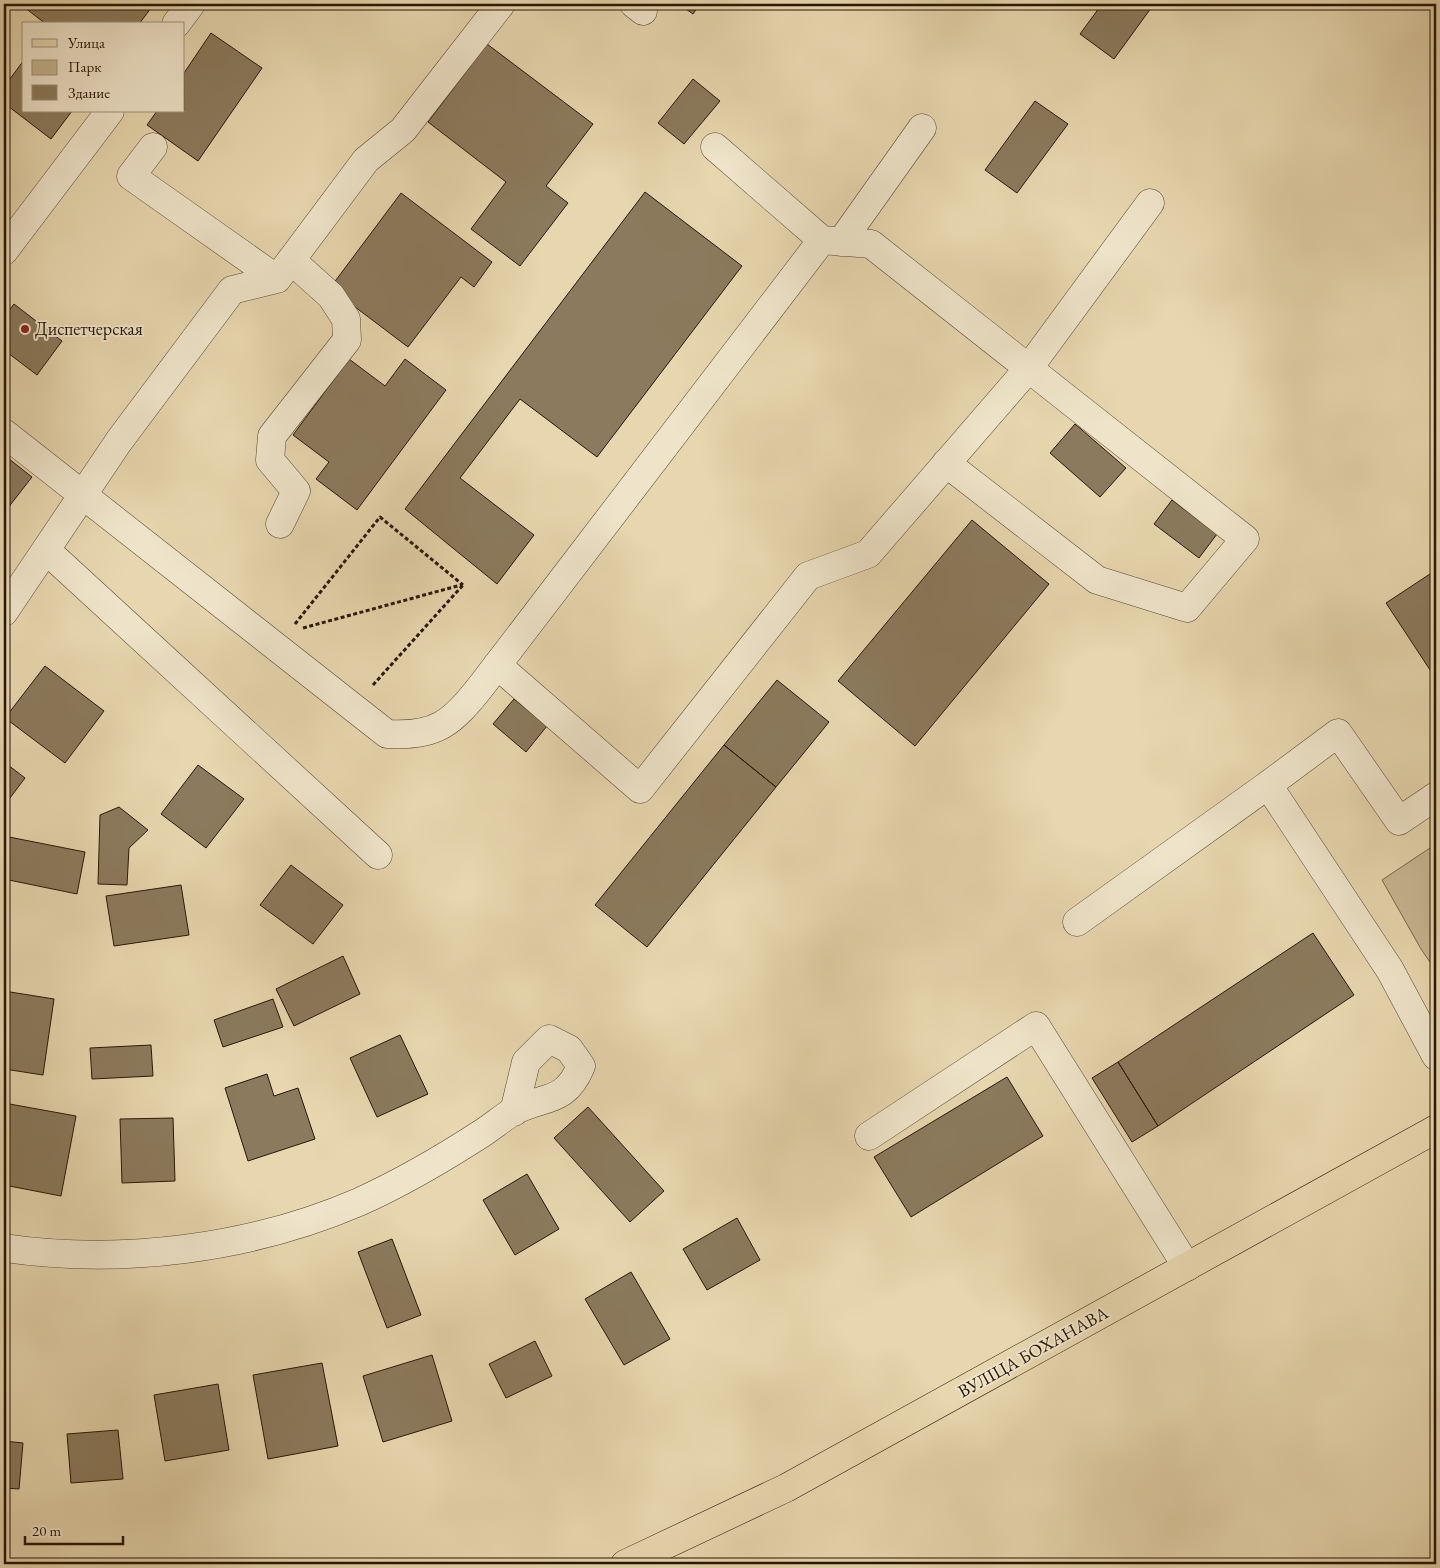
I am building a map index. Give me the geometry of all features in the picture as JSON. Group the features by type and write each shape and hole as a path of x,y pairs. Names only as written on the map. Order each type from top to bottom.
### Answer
{"main road":[{"name":"ВУЛІЦА БОХАНАВА","path":"625,1564 786,1488 1436,1129"}],"street":[{"path":"178,22 192,4"},
{"path":"4,612 119,442 232,290 284,269 366,160 403,130 501,4"},
{"path":"4,251 109,112"},
{"path":"4,433 387,734 413,736 440,727 460,712 922,128"},
{"path":"154,147 131,176 331,296 346,319 347,340 272,436 270,460 296,491 280,524"},
{"path":"715,147 832,241 871,244 1028,370 1245,539 1187,608 1097,580 946,463"},
{"path":"497,665 640,789 808,576 868,554 1028,370 1150,203"},
{"path":"46,550 378,855"},
{"path":"1077,922 1338,733 1399,821 1436,796"},
{"path":"1268,785 1390,970 1436,1056"},
{"path":"869,1136 1036,1026 1187,1267"},
{"path":"4,1248 48,1254 118,1255 190,1249 281,1229 359,1202 483,1132 514,1112"}],"path":[{"path":"294,624 380,517 462,585"},
{"path":"297,629 462,585"},
{"path":"371,688 462,585"}],"green space":[{"path":"1436,844 1436,971 1421,949 1382,880"}],"building":[{"path":"20,4 154,4 140,22 43,22"},
{"path":"679,4 700,4 693,14"},
{"path":"1102,4 1154,4 1114,59 1080,34"},
{"path":"211,33 262,68 198,161 147,125 156,112 185,112 185,72"},
{"path":"487,44 593,124 546,186 568,203 520,266 471,229 506,182 428,122"},
{"path":"22,63 22,112 71,112 51,139 4,103 4,87"},
{"path":"693,79 720,101 684,144 658,123"},
{"path":"1035,101 1068,124 1017,193 985,170"},
{"path":"645,192 742,266 597,457 520,399 460,478 534,535 497,584 405,509"},
{"path":"401,193 492,262 474,287 461,277 408,347 330,288"},
{"name":"Диспетчерская","path":"14,304 62,341 37,375 4,350 4,317"},
{"path":"349,359 385,386 405,359 446,390 357,510 316,479 329,462 293,435"},
{"path":"1075,424 1126,468 1100,497 1050,453"},
{"path":"4,455 32,477 4,513"},
{"path":"1172,500 1217,534 1199,558 1154,524"},
{"path":"972,520 1049,584 915,746 838,681"},
{"path":"1436,570 1436,679 1386,603"},
{"path":"45,666 104,711 65,763 5,718"},
{"path":"777,680 829,722 776,787 724,745"},
{"path":"514,699 547,726 526,752 493,724"},
{"path":"724,745 776,787 647,947 595,905"},
{"path":"4,762 25,778 4,806"},
{"path":"198,765 244,799 206,848 161,814"},
{"path":"119,807 148,830 129,848 127,885 98,884 100,815"},
{"path":"9,837 85,852 77,894 4,879 4,863"},
{"path":"291,865 343,905 313,944 260,905"},
{"path":"181,885 189,935 114,946 106,896"},
{"path":"1313,933 1354,995 1158,1126 1118,1062"},
{"path":"343,956 360,994 294,1026 276,989"},
{"path":"4,991 54,999 43,1075 4,1069"},
{"path":"273,999 283,1027 223,1047 214,1020"},
{"path":"400,1035 428,1094 377,1117 350,1058"},
{"path":"151,1045 153,1076 92,1079 90,1048"},
{"path":"1118,1062 1158,1126 1132,1142 1092,1078"},
{"path":"267,1074 274,1096 298,1088 315,1139 248,1161 225,1088"},
{"path":"1007,1077 1043,1136 911,1217 874,1157"},
{"path":"4,1103 76,1116 61,1196 4,1185"},
{"path":"588,1107 664,1191 630,1222 554,1138"},
{"path":"173,1118 175,1181 122,1183 120,1119"},
{"path":"527,1174 559,1229 515,1255 483,1200"},
{"path":"737,1218 760,1260 707,1290 683,1249"},
{"path":"392,1239 421,1315 387,1328 358,1252"},
{"path":"631,1272 670,1339 624,1365 585,1299"},
{"path":"535,1341 552,1376 506,1398 489,1364"},
{"path":"432,1355 452,1421 383,1442 363,1376"},
{"path":"322,1363 338,1446 268,1459 253,1375"},
{"path":"218,1384 229,1450 165,1461 154,1395"},
{"path":"118,1430 123,1479 71,1483 67,1434"},
{"path":"4,1441 23,1443 19,1489 4,1488"}],"place":[{"name":"Диспетчерская","path":"25,329"}]}
